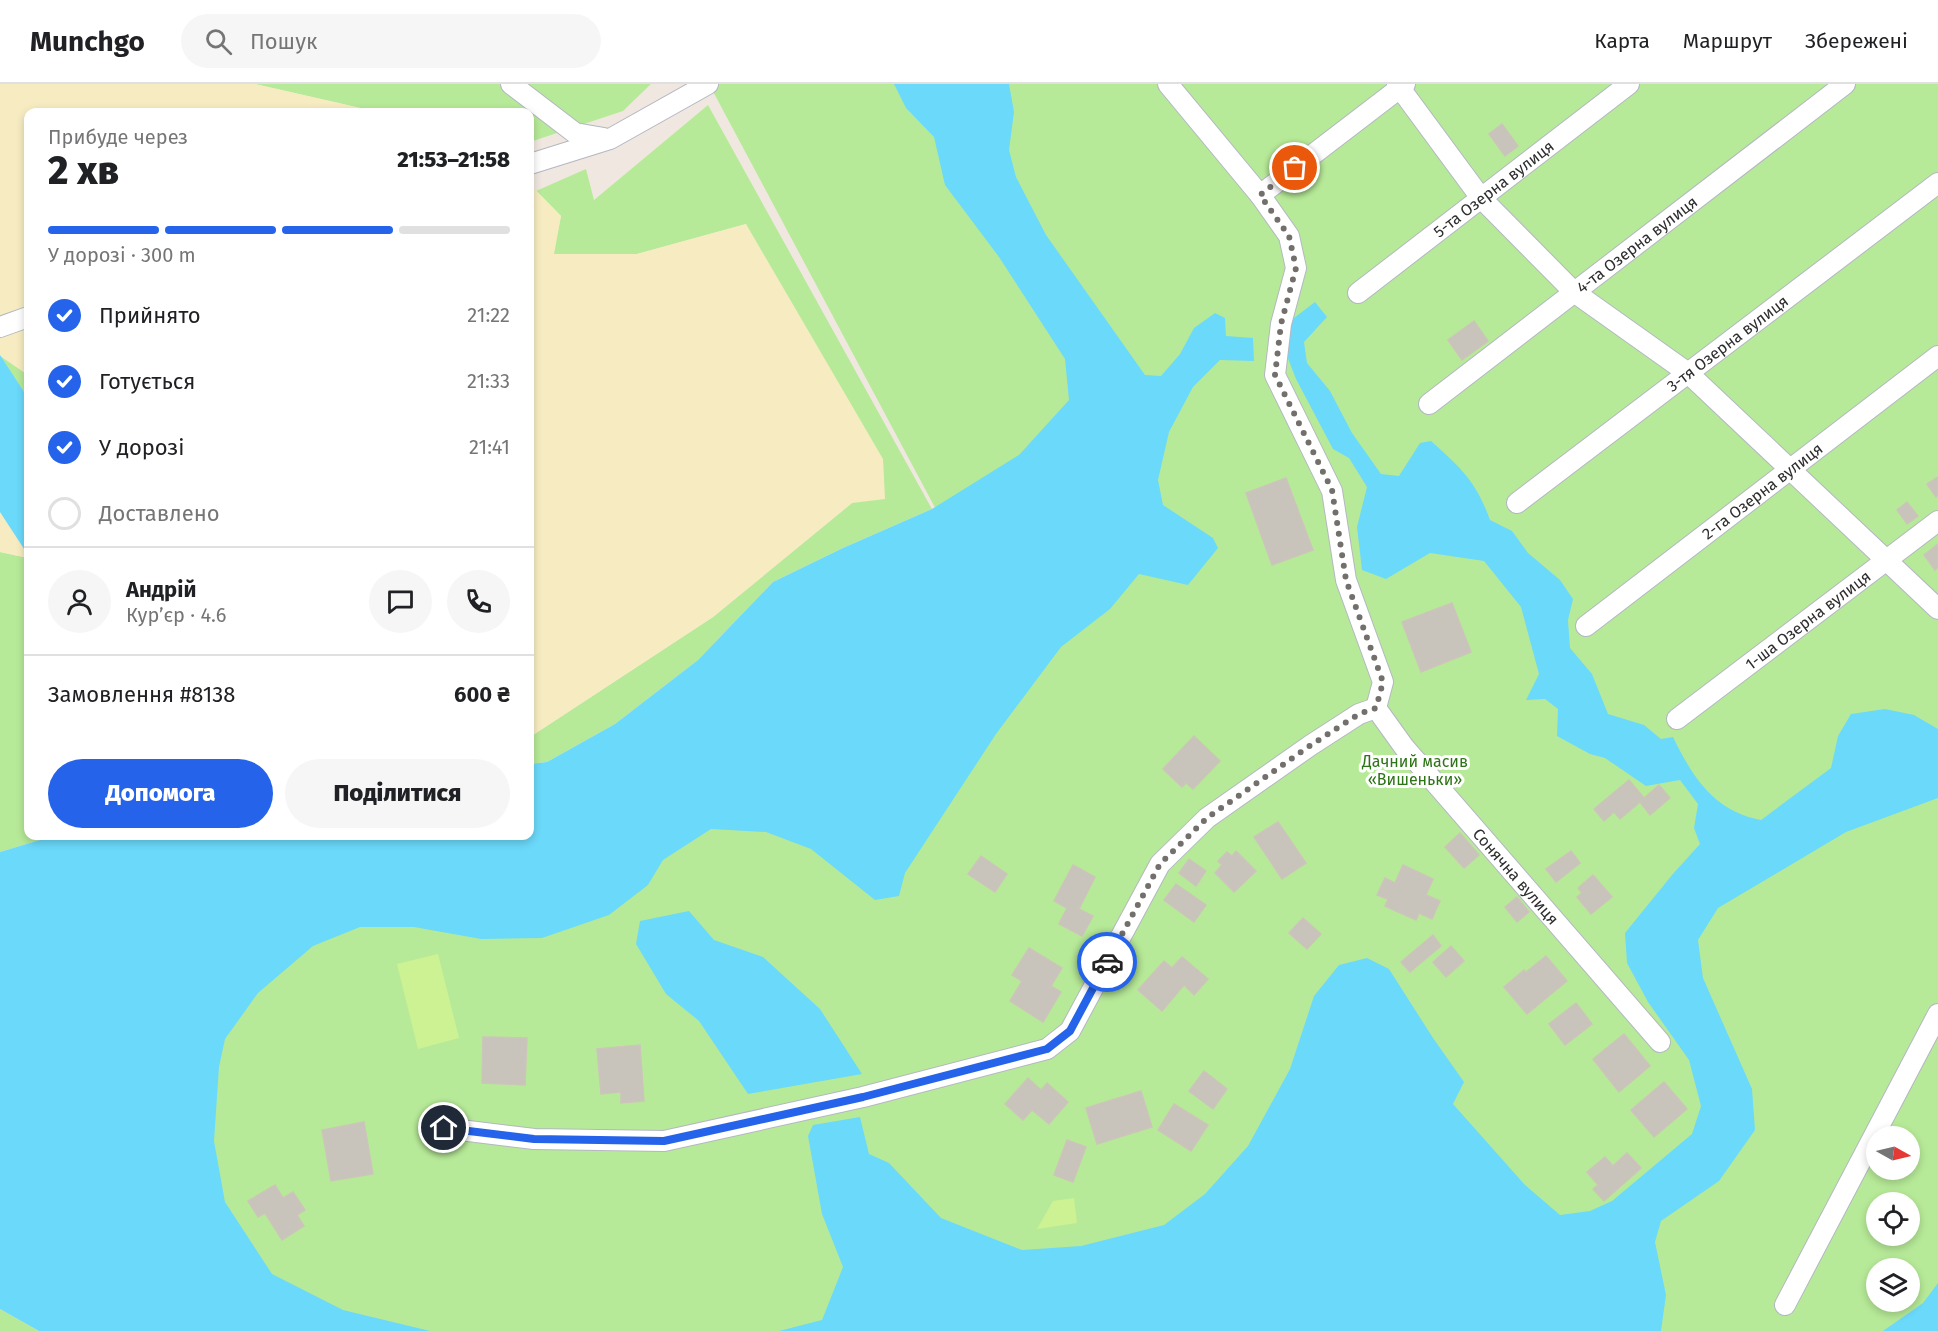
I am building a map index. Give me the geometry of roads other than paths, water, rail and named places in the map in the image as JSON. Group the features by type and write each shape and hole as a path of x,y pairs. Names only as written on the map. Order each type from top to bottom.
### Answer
{"street":[{"path":"511,84 575,133 610,139"},
{"path":"534,163 610,139 707,84"},
{"path":"444,1128 534,1139 664,1141 863,1097 1047,1049 1070,1031 1160,864 1207,818 1311,745 1359,714 1376,708 1383,682 1346,580 1332,490 1275,375 1281,324 1296,268 1289,236 1260,195 1168,84"},
{"name":"5-та Озерна вулиця","path":"1358,293 1629,84"},
{"name":"4-та Озерна вулиця","path":"1429,404 1845,84"},
{"path":"1260,195 1400,85 1481,198 1574,292 1688,373 1938,609"},
{"name":"3-тя Озерна вулиця","path":"1517,503 1938,183"},
{"name":"2-га Озерна вулиця","path":"1586,626 1938,356"},
{"name":"1-ша Озерна вулиця","path":"1677,719 1938,521"},
{"name":"Сонячна вулиця","path":"1376,708 1404,747 1660,1042"},
{"path":"1785,1305 1938,1014"}],"water":[{"path":"894,84 1009,84 1014,112 1009,150 1016,177 1046,235 1145,375 1161,376 1180,354 1194,328 1215,313 1225,318 1226,336 1253,338 1254,361 1220,360 1193,387 1169,432 1158,480 1163,505 1213,538 1218,548 1188,585 1139,574 1110,609 1061,647 996,734 905,873 899,896 875,900 811,849 766,832 711,829 663,860 648,885 609,915 542,938 481,939 414,927 360,927 313,946 258,993 225,1039 219,1067 214,1141 225,1202 272,1274 343,1310 430,1331 39,1331 0,1309 0,852 40,840 534,840 534,764 547,762 615,724 698,660 773,582 932,509 1019,455 1069,400 1065,359 999,257 945,185 934,137 906,108"},
{"path":"1315,302 1327,317 1304,342 1307,363 1330,391 1352,433 1381,474 1399,476 1420,443 1431,441 1451,459 1473,485 1490,520 1512,531 1528,553 1560,580 1573,599 1568,620 1570,648 1592,674 1608,714 1644,725 1661,739 1673,737 1697,779 1718,801 1745,816 1761,820 1831,768 1838,736 1851,714 1885,709 1914,715 1938,729 1938,798 1846,832 1718,908 1698,940 1703,978 1752,1089 1755,1130 1719,1181 1661,1221 1655,1242 1666,1295 1661,1331 779,1331 822,1320 843,1267 822,1214 808,1136 813,1125 860,1117 869,1154 889,1163 941,1218 1022,1250 1081,1246 1164,1225 1205,1194 1248,1146 1290,1069 1314,996 1339,965 1367,958 1389,969 1464,1082 1453,1104 1525,1185 1560,1215 1590,1211 1612,1201 1692,1134 1701,1106 1689,1060 1648,1002 1627,963 1625,933 1700,844 1694,828 1698,804 1680,780 1646,786 1605,758 1590,754 1557,736 1558,709 1545,699 1526,700 1539,674 1521,607 1484,561 1430,553 1386,579 1362,570 1357,527 1367,487 1349,458 1333,449 1296,379 1282,343 1294,318"},
{"path":"0,355 24,392 24,549 0,512"},
{"path":"689,911 714,940 763,957 820,1009 862,1074 748,1094 699,1021 666,994 636,944 640,921"},
{"path":"1938,1283 1938,1331 1883,1331 1910,1312 1920,1312 1920,1305"}],"park label":[{"name":"Дачний масив «Вишеньки»","path":"1415,770"}]}
